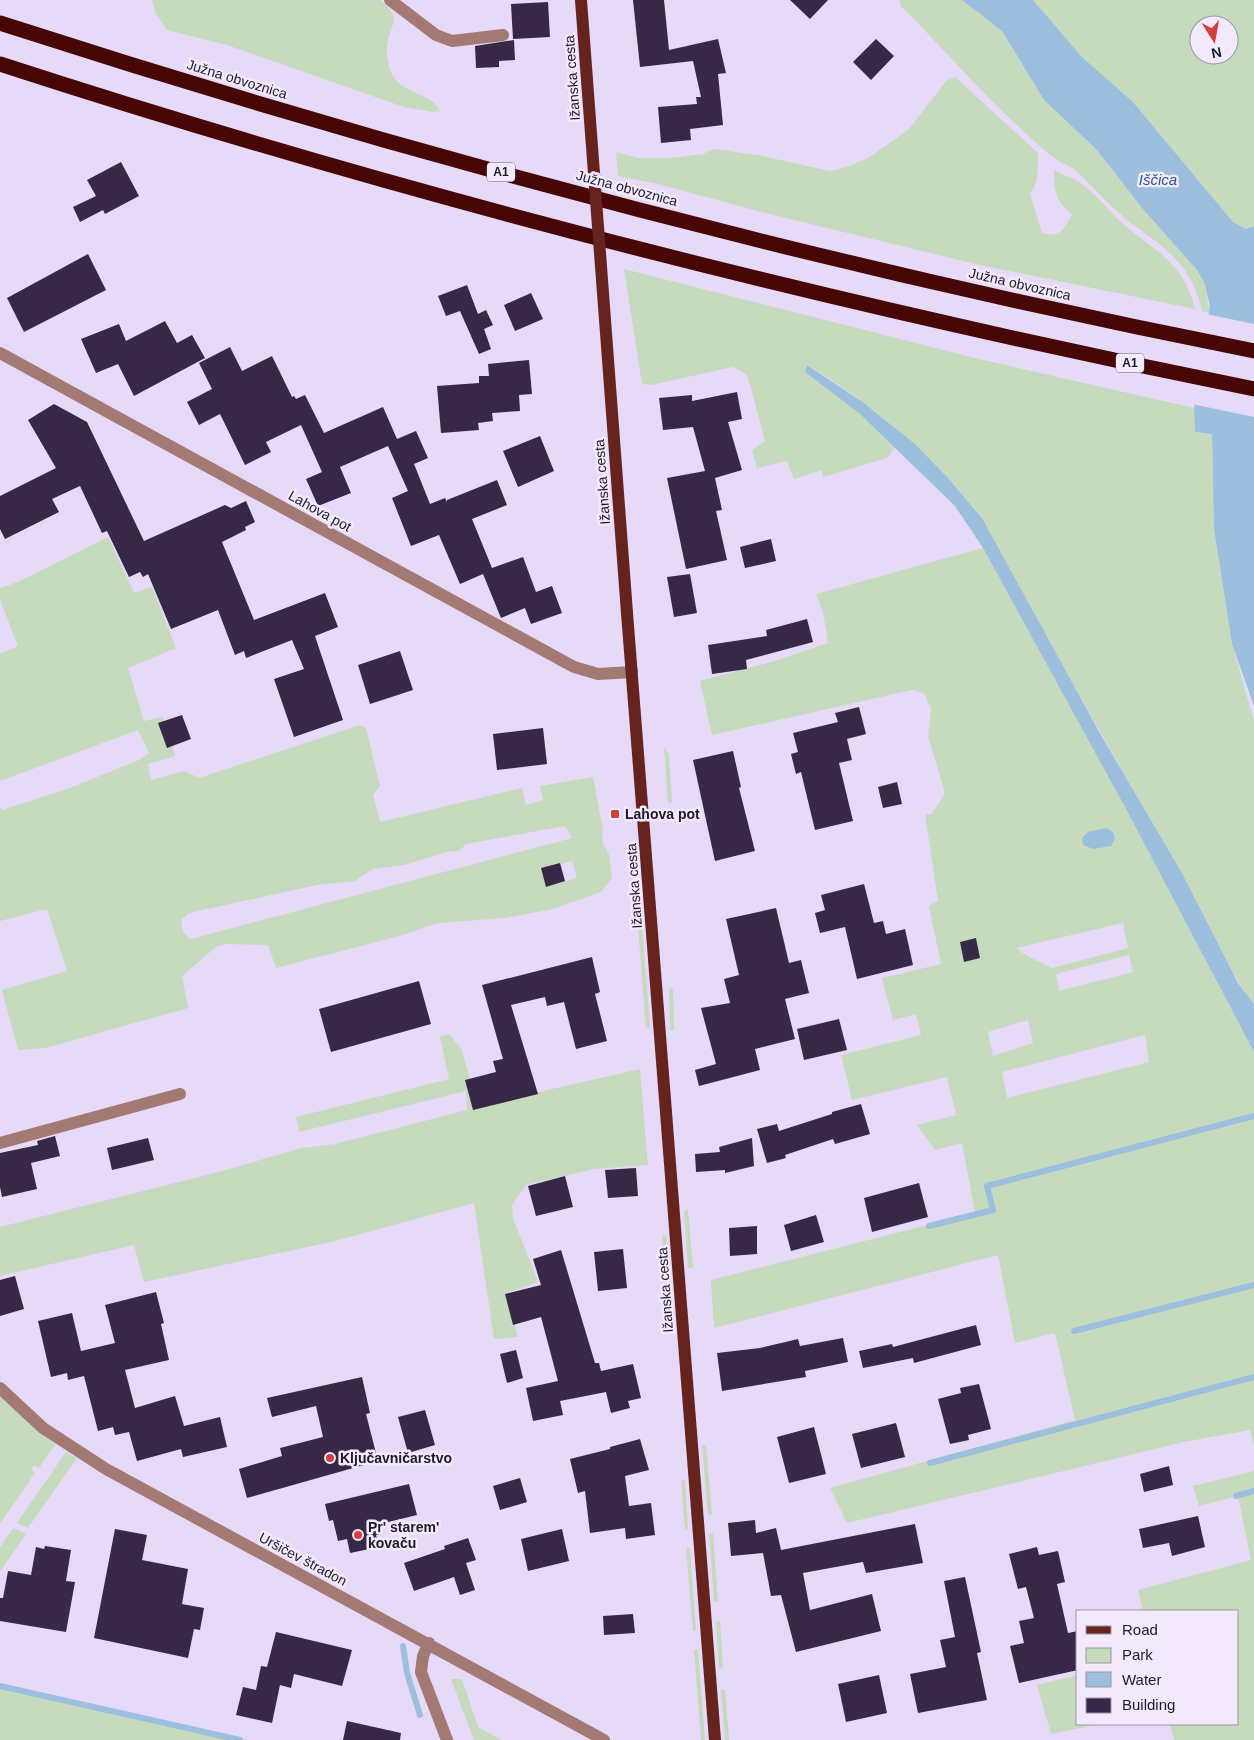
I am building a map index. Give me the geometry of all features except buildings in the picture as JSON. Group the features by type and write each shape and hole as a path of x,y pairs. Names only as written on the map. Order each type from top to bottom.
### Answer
{"highway":[{"name":"Južna obvoznica","path":"0,23 242,98 554,186 802,250 1009,298 1254,351"},
{"name":"A1","path":"0,64 385,180 798,288 1006,336 1254,389"}],"main road":[{"name":"Ižanska cesta","path":"581,0 715,1740"}],"street":[{"path":"394,1 436,36 452,41 503,35"},
{"name":"Lahova pot","path":"0,353 574,667 598,674 632,672"},
{"path":"0,1143 180,1094"},
{"name":"Uršičev štradon","path":"0,1388 42,1428 106,1469 429,1643 604,1740"},
{"path":"429,1643 422,1656 421,1672 447,1740"}],"green space":[{"path":"152,0 380,0 391,10 394,18 387,48 388,62 392,74 402,86 430,100 440,111 433,112 404,107 227,45 167,30 155,12"},
{"path":"899,0 962,0 1002,31 1044,100 1097,150 1142,208 1197,270 1204,282 1210,313 1202,311 1192,283 1178,261 1119,213 1074,169 1050,155 1029,137 901,6"},
{"path":"1033,0 1254,0 1254,226 1246,229 1233,222 1133,102 1082,57"},
{"path":"955,77 1038,153 1038,169 1030,194 1042,233 1058,233 1067,224 1072,214 1059,200 1054,170 1082,184 1123,224 1161,254 1185,282 1195,309 980,265 761,212 658,184 618,176 616,152 639,158 672,158 703,154 713,149 758,155 830,171 850,166 870,157 910,128 946,81"},
{"path":"624,269 979,359 1194,408 1195,432 1212,434 1214,529 1232,644 1254,721 1254,1004 1233,973 1181,872 1080,696 982,518 963,495 902,433 856,397 807,365 806,372 865,417 896,446 887,458 823,477 821,470 794,479 787,461 757,468 752,450 765,441 748,377 743,372 733,367 651,385 642,384"},
{"path":"108,537 134,593 152,587 176,648 128,668 144,721 163,717 175,756 148,764 151,780 184,771 199,778 360,725 366,728 380,786 373,795 380,822 522,788 526,805 543,800 540,786 593,777 603,830 602,841 609,855 612,878 601,892 553,909 506,918 438,923 403,935 276,968 268,945 225,944 216,947 182,976 188,1008 46,1048 18,1050 2,990 67,971 47,909 0,921 0,807 2,810 70,788 139,760 149,753 138,730 0,781 0,654 18,646 0,600 0,588 18,582","holes":["565,826 572,838 191,939 184,933 182,928 182,919 189,913 317,885 354,881 373,869 404,865 450,851 459,851 466,844","572,861 577,878 555,884 551,867"]},
{"path":"983,548 1110,778 1254,1052 1254,1447 1250,1430 1184,1442 847,1523 830,1488 1075,1420 1055,1333 1015,1343 998,1255 714,1328 711,1280 975,1213 962,1143 935,1150 917,1125 956,1115 947,1077 852,1100 841,1055 921,1035 916,1014 893,1020 882,978 941,964 929,906 938,901 925,814 932,814 945,793 928,736 931,709 924,693 912,690 712,735 700,681 775,661 828,643 823,612 816,594","holes":["1123,923 1128,948 1052,968 1016,948","1129,955 1133,972 1059,991 1056,974","1028,1020 1033,1043 993,1056 988,1032","1145,1035 1149,1062 1007,1098 1002,1072"]},
{"path":"664,747 669,754 672,803 668,803"},
{"path":"637,913 642,925 650,1027 646,1028"},
{"path":"669,988 673,989 674,1030 670,1030"},
{"path":"449,1034 462,1050 477,1106 640,1069 648,1165 594,1169 526,1185 512,1205 513,1218 538,1282 506,1293 518,1337 494,1339 474,1203 335,1241 144,1282 134,1245 0,1276 0,1227 215,1173 302,1148 335,1144 467,1110 466,1091 299,1132 296,1117 449,1079 440,1037"},
{"path":"688,1210 693,1268 688,1268 684,1211"},
{"path":"666,1235 673,1324 669,1325 662,1236"},
{"path":"0,1397 55,1444 39,1468 34,1465 31,1470 35,1473 0,1524"},
{"path":"702,1445 706,1445 712,1515 708,1515"},
{"path":"66,1452 77,1458 28,1528 17,1523"},
{"path":"1254,1471 1254,1740 1174,1740 1170,1725 1239,1725 1239,1610 1143,1610 1138,1590 1251,1560 1238,1496 1199,1506 1193,1486"},
{"path":"681,1480 685,1480 688,1530 685,1530"},
{"path":"13,1528 26,1534 0,1572 0,1547"},
{"path":"713,1533 718,1602 714,1602 709,1534"},
{"path":"686,1548 690,1548 696,1631 693,1631"},
{"path":"716,1621 720,1621 723,1668 719,1669"},
{"path":"698,1649 705,1740 701,1740 694,1650"},
{"path":"1076,1675 1076,1725 1095,1725 1051,1734 1037,1685"},
{"path":"451,1679 462,1679 478,1727 502,1740 474,1740"},
{"path":"0,1685 248,1740 0,1740"},
{"path":"721,1690 725,1690 729,1740 725,1740"}],"water":[{"name":"Iščica","path":"962,0 1033,0 1082,57 1133,102 1233,222 1246,229 1254,226 1254,706 1232,644 1214,529 1212,434 1195,432 1194,408 1210,306 1204,282 1197,270 1142,208 1097,150 1044,100 1002,31"},
{"path":"807,365 864,403 915,444 948,478 982,518 1101,735 1182,873 1238,983 1254,1004 1254,1052 1125,807 983,548 955,506 859,413 805,372"},
{"path":"1106,828 1113,832 1115,838 1111,846 1093,849 1083,845 1082,838 1088,832"}],"pier":[{"path":"1206,314 1254,324 1254,417 1192,404"}],"waterway":[{"path":"929,1226 993,1210 987,1186 1254,1116"},
{"path":"1074,1331 1254,1285"},
{"path":"930,1463 1254,1377"},
{"path":"1236,1496 1254,1491"},
{"path":"403,1646 407,1673 420,1715"},
{"path":"0,1686 240,1740"}],"place":[{"name":"Lahova pot","path":"615,814"},
{"name":"Ključavničarstvo","path":"330,1458"},
{"name":"Pr' starem' kovaču","path":"358,1535"}]}
